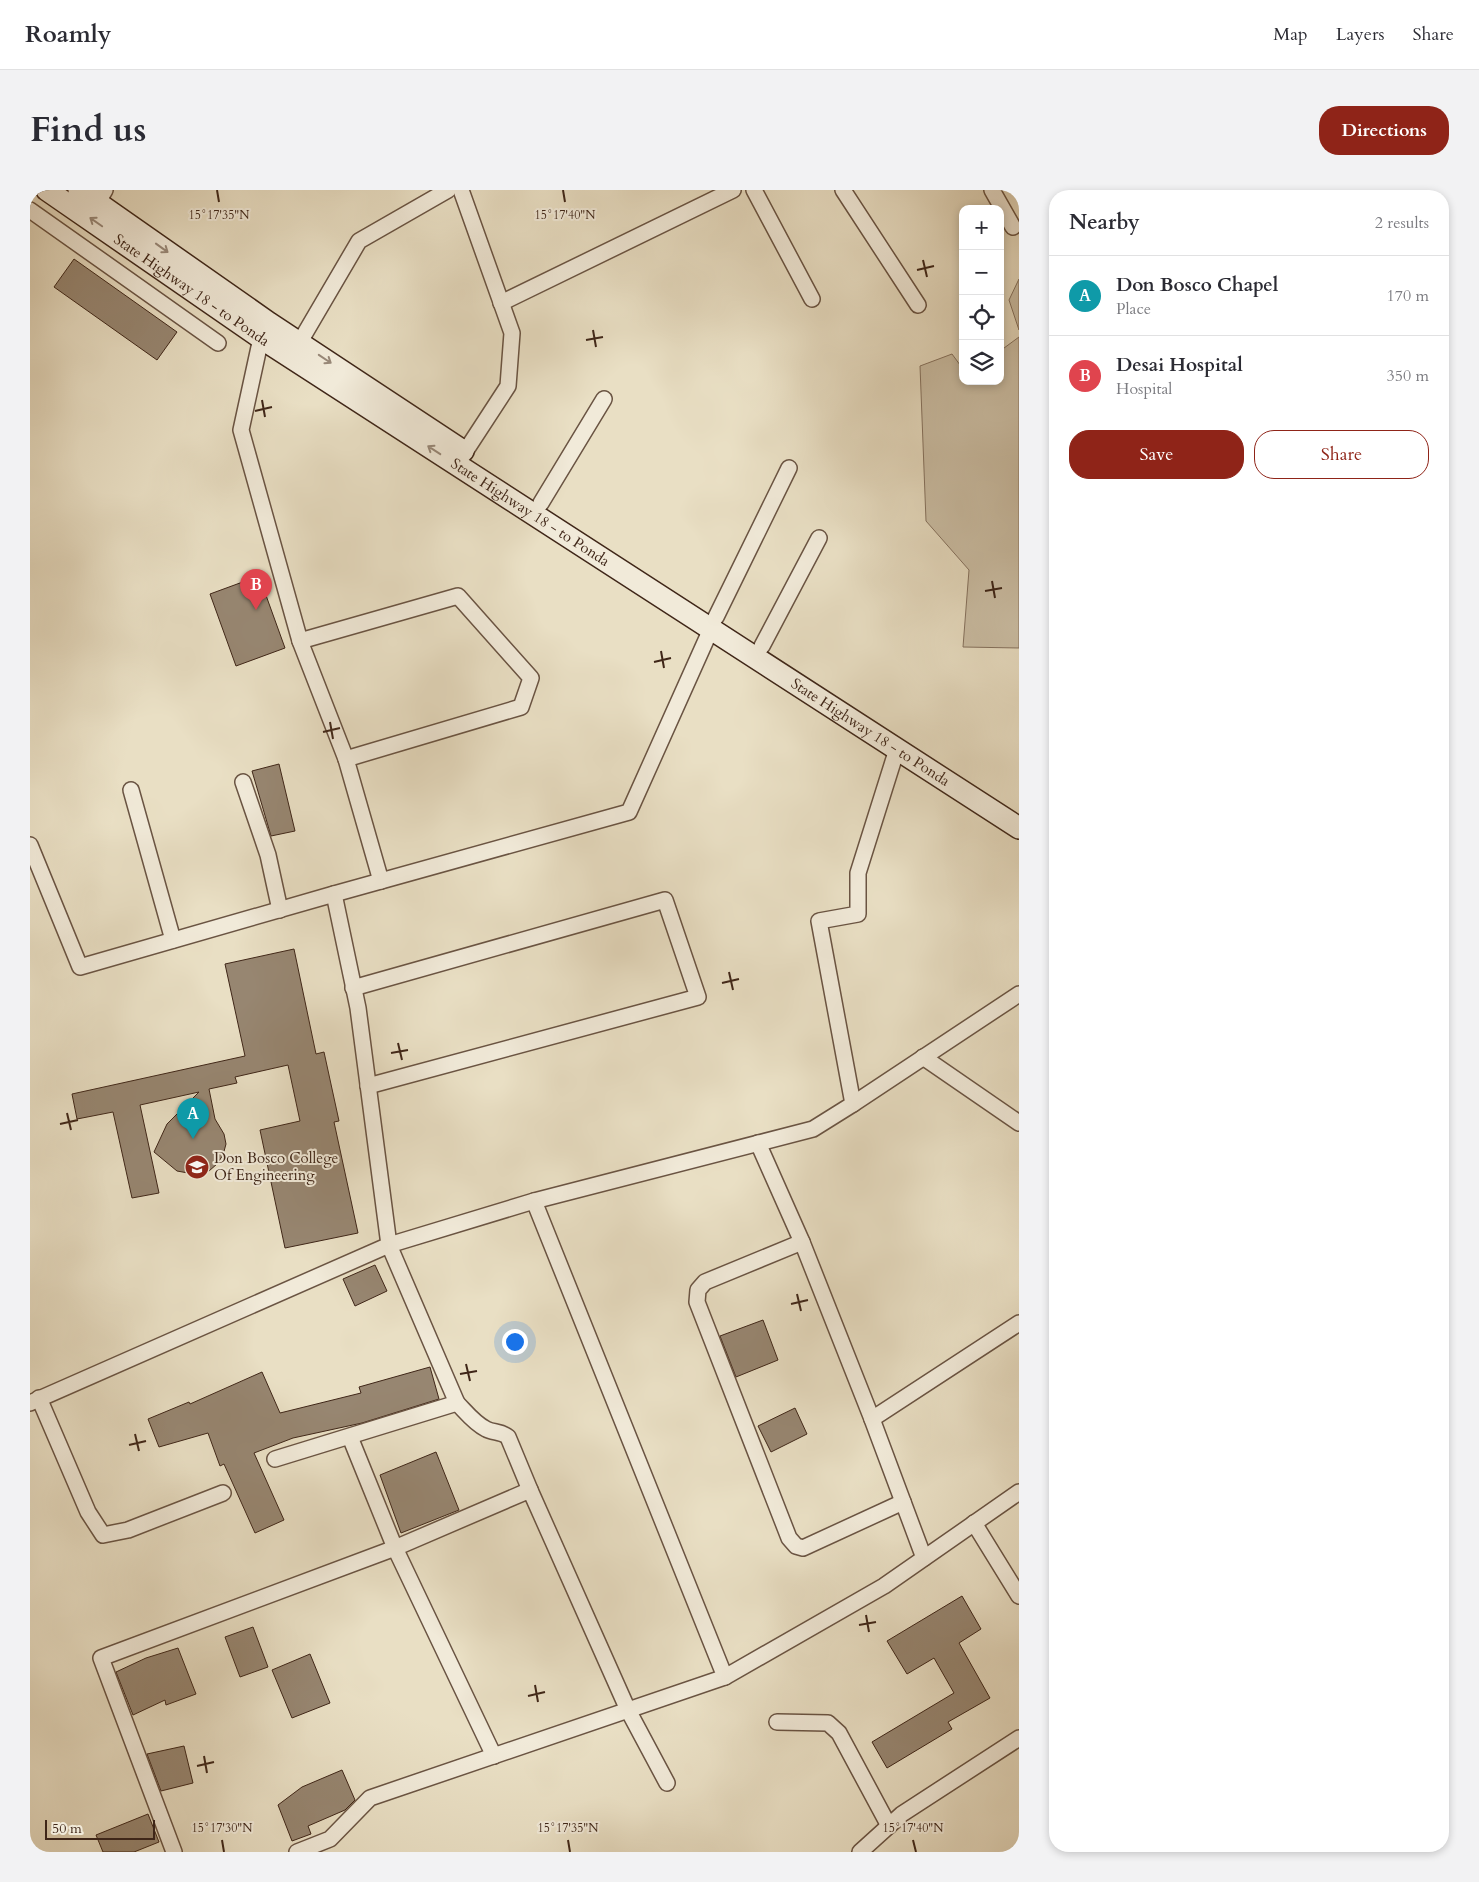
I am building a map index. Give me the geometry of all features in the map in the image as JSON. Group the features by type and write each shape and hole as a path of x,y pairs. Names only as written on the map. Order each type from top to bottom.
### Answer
{"main road":[{"name":"State Highway 18 - to Ponda","path":"47,190 714,623 762,646 1019,812"},
{"name":"State Highway 18 - to Ponda","path":"79,190 102,196 265,330"},
{"name":"State Highway 18 - to Ponda","path":"295,350 464,452 897,749 1019,828"}],"street":[{"path":"295,350 359,241 448,190"},
{"path":"461,190 512,333 508,386 464,452"},
{"path":"501,303 733,190"},
{"path":"754,190 812,299"},
{"path":"843,190 918,305"},
{"path":"992,190 1013,227"},
{"path":"30,210 218,343"},
{"path":"265,330 241,430 300,641 346,758 381,881"},
{"path":"541,504 604,399"},
{"path":"30,845 80,967 630,812 714,623 789,468"},
{"path":"762,646 820,538"},
{"path":"300,641 458,596 531,678 520,707 346,758"},
{"path":"853,1104 819,921 858,914 858,873 897,749"},
{"path":"243,782 268,855 280,910"},
{"path":"131,790 173,940"},
{"path":"334,894 353,988 389,1245 456,1403 476,1423 488,1430 500,1432 508,1437 628,1710 667,1783"},
{"path":"353,988 665,900 698,997 368,1086"},
{"path":"223,1493 128,1530 103,1535 88,1512 34,1401 389,1245 534,1201 813,1129 1019,994"},
{"path":"923,1058 1019,1124"},
{"path":"758,1143 802,1242 872,1419 924,1558"},
{"path":"534,1201 725,1677"},
{"path":"802,1242 705,1282 698,1290 697,1302 789,1538 796,1546 803,1548 903,1502"},
{"path":"872,1419 1019,1323"},
{"path":"275,1459 456,1403"},
{"path":"350,1437 395,1548 494,1756"},
{"path":"174,1852 101,1658 395,1548 530,1490"},
{"path":"297,1852 330,1839 370,1798 725,1677 884,1586 1019,1492"},
{"path":"974,1523 1019,1596"},
{"path":"776,1722 828,1722 839,1733 889,1826"},
{"path":"860,1852 902,1814 1019,1738"}],"shaded area":[{"path":"1019,279 1019,330 1009,300"},
{"path":"1019,337 1019,648 963,647 969,570 926,521 920,366 952,354 959,364 959,385 1004,385 1004,348"}],"building":[{"path":"74,259 177,332 157,360 54,287"},
{"path":"259,576 285,648 236,666 210,594"},
{"path":"279,764 295,831 271,836 252,771"},
{"path":"294,949 316,1054 324,1052 339,1121 334,1122 358,1233 285,1248 260,1130 300,1121 288,1065 235,1077 237,1083 209,1089 215,1119 224,1134 226,1144 223,1155 217,1164 209,1171 199,1175 177,1171 154,1152 167,1124 199,1092 140,1105 159,1193 132,1198 113,1112 77,1119 72,1094 245,1056 225,964"},
{"path":"375,1265 387,1291 355,1306 343,1279"},
{"path":"763,1320 778,1360 736,1377 720,1336"},
{"path":"430,1367 439,1399 362,1423 293,1438 254,1453 284,1520 255,1533 224,1464 220,1466 208,1433 159,1447 148,1419 189,1402 190,1404 262,1372 280,1413 361,1393 359,1387"},
{"path":"795,1408 807,1434 771,1452 758,1426"},
{"path":"436,1452 459,1510 401,1533 380,1475"},
{"path":"962,1596 981,1629 959,1643 990,1698 948,1722 952,1729 887,1768 872,1742 954,1693 934,1658 907,1674 887,1641"},
{"path":"253,1627 268,1667 240,1677 225,1637"},
{"path":"178,1648 196,1694 166,1705 165,1700 133,1715 116,1672 146,1658"},
{"path":"310,1654 330,1703 292,1718 272,1670"},
{"path":"184,1746 193,1783 161,1791 147,1754"},
{"path":"342,1770 355,1800 345,1810 308,1826 311,1834 292,1841 278,1805 302,1787"},
{"path":"148,1814 159,1842 134,1852 103,1852 96,1835"}],"place":[{"name":"Desai Hospital","path":"256,610"},
{"name":"Don Bosco Chapel","path":"193,1139"},
{"name":"Don Bosco College Of Engineering","path":"197,1167"}]}
